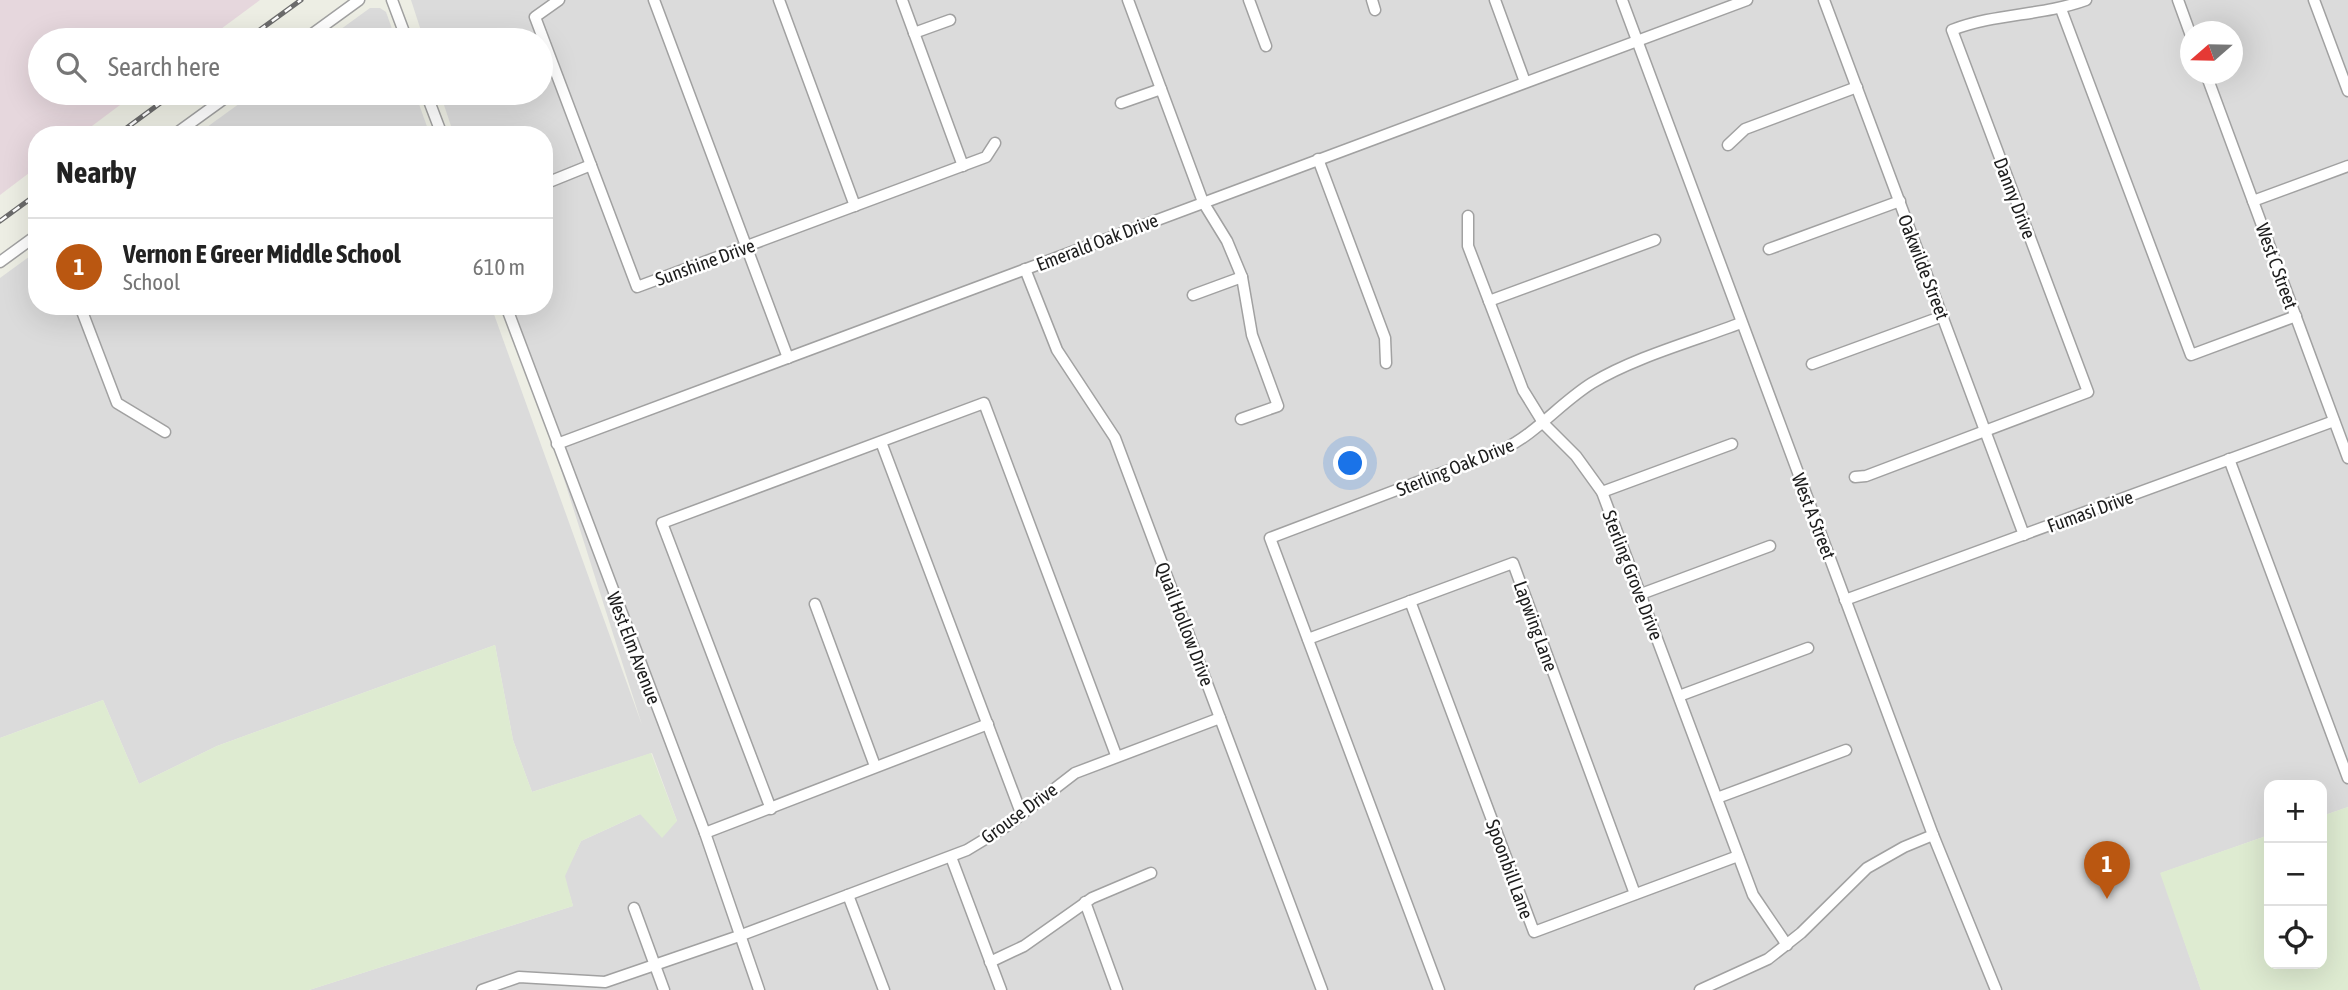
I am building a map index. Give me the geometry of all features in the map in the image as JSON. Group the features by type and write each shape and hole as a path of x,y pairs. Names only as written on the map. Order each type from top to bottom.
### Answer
{"street":[{"path":"320,28 359,0"},
{"path":"391,0 402,28"},
{"name":"Sunshine Drive","path":"540,28 536,17 559,0"},
{"path":"654,0 788,358"},
{"path":"779,0 855,206"},
{"path":"902,0 963,166"},
{"path":"1128,0 1203,202 1227,241 1242,277 1252,335 1278,406 1241,419"},
{"path":"1249,0 1266,46"},
{"path":"1495,0 1525,82"},
{"name":"West A Street","path":"1622,0 1933,835 1996,990"},
{"name":"Emerald Oak Drive","path":"557,444 1747,0"},
{"name":"Oakwilde Street","path":"1824,0 2024,535"},
{"name":"Danny Drive","path":"1985,430 2088,392 1952,30 1993,17 2061,9 2086,0"},
{"path":"2178,0 2186,21"},
{"path":"2314,0 2348,91"},
{"path":"2061,9 2191,355 2295,316"},
{"path":"914,33 950,20"},
{"name":"Sunshine Drive","path":"553,63 637,287 986,158 995,143"},
{"name":"West C Street","path":"2210,84 2348,458"},
{"path":"1728,145 1745,129 1857,87"},
{"path":"1121,103 1161,89"},
{"path":"186,126 215,105"},
{"path":"431,105 439,126"},
{"path":"1318,159 1385,338 1386,363"},
{"path":"553,180 591,165"},
{"path":"2253,201 2348,166"},
{"path":"1769,249 1899,201"},
{"name":"Sterling Grove Drive","path":"1468,216 1468,246 1523,390 1544,424 1576,457 1602,492 1738,856 1761,910 1787,945"},
{"path":"1489,301 1655,240"},
{"path":"0,262 28,242"},
{"name":"Quail Hollow Drive","path":"1025,269 1057,350 1115,438 1322,990"},
{"path":"1193,295 1242,277"},
{"path":"83,315 117,403 165,432"},
{"name":"West Elm Avenue","path":"509,315 705,833 759,990"},
{"path":"1812,364 1943,316"},
{"name":"Sterling Oak Drive","path":"1308,639 1270,538 1502,450 1544,424 1583,390 1605,376 1741,323"},
{"path":"771,809 662,523 984,403 1116,755"},
{"name":"Fumasi Drive","path":"1845,600 2334,421"},
{"path":"1854,477 1866,476 1985,430"},
{"path":"881,442 1021,813"},
{"path":"1602,492 1732,444"},
{"path":"2229,459 2348,778"},
{"path":"1641,594 1770,546"},
{"name":"Lapwing Lane","path":"1308,639 1513,563 1635,894"},
{"name":"Spoonbill Lane","path":"1410,601 1534,932 1738,856"},
{"path":"815,604 875,766"},
{"path":"1308,639 1439,990"},
{"path":"1679,696 1808,648"},
{"name":"Grouse Drive","path":"482,990 519,977 605,982 739,936 951,856 985,840 1075,773 1116,755 1220,718"},
{"path":"705,833 988,724"},
{"path":"1717,798 1846,750"},
{"path":"1700,990 1714,988 1744,973 1787,945 1867,868 1933,835"},
{"path":"951,856 1000,990"},
{"path":"990,962 1024,946 1085,902 1151,873"},
{"path":"848,895 884,990"},
{"path":"1085,902 1117,990"},
{"path":"634,908 664,990"}],"shaded area":[{"path":"0,0 260,0 222,28 28,28 28,105 120,105 92,126 28,126 28,174 0,195"},
{"path":"411,0 2348,0 2348,807 2327,814 2327,780 2264,780 2264,837 2161,873 2201,990 309,990 573,906 564,876 581,841 640,814 677,821 652,753 532,792 513,740 495,645 217,746 139,784 103,700 0,738 0,278 28,258 28,315 494,315 642,725 512,315 553,315 553,126 451,126 444,105 553,105 553,28 420,28"},
{"path":"370,8 380,8 386,12 392,28 342,28"},
{"path":"237,105 419,105 427,126 208,126"}],"green space":[{"path":"495,645 513,740 532,792 651,753 677,821 662,838 640,814 581,841 565,876 573,906 309,990 0,990 0,738 103,700 139,784 217,746"},
{"path":"2348,807 2348,990 2201,990 2160,873 2264,837 2264,969 2327,969 2327,814"}],"railway":[{"path":"262,28 301,0"},
{"path":"129,126 158,105"},
{"path":"0,221 28,201"}],"place":[{"name":"Vernon E Greer Middle School","path":"2107,899"}]}
